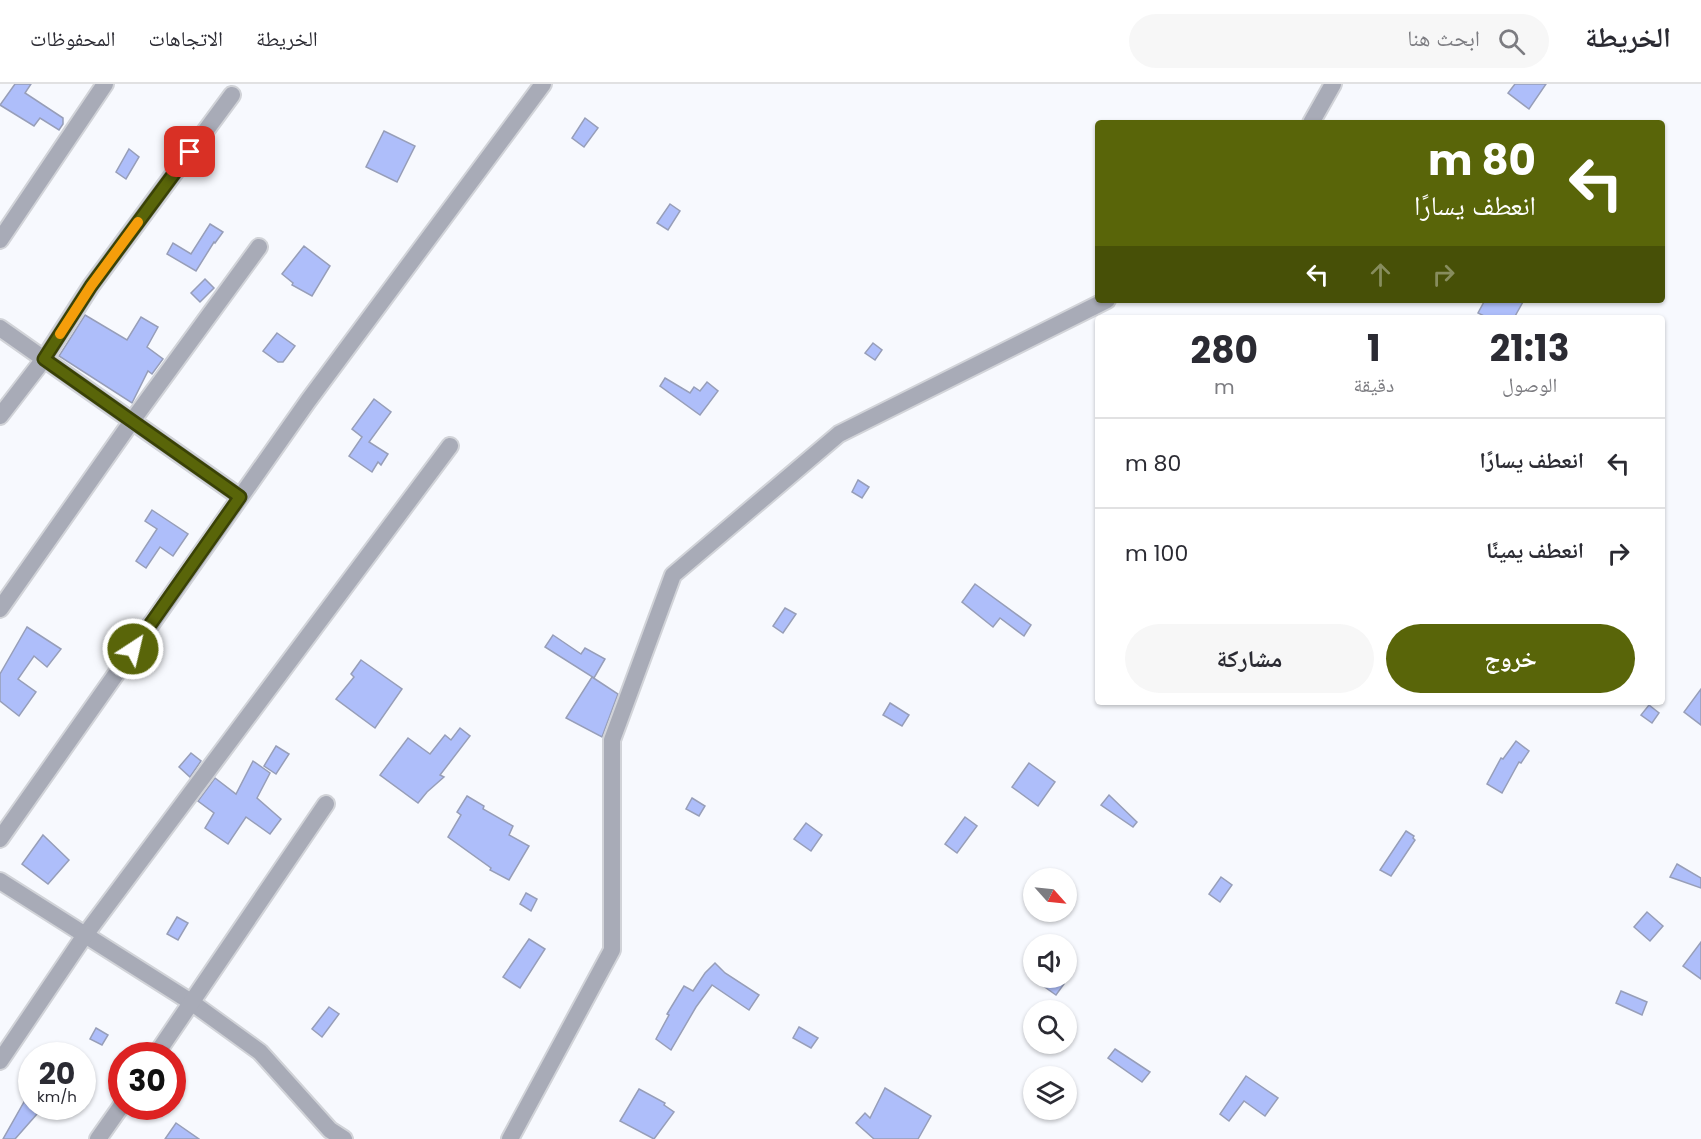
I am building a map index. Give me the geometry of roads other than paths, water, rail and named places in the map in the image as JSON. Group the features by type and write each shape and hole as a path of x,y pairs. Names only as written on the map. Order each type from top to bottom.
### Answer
{"street":[{"path":"0,240 105,84"},
{"path":"0,839 308,401 543,84"},
{"path":"1313,120 1333,84"},
{"path":"0,416 44,359 91,286 232,95"},
{"path":"0,609 132,421 259,247"},
{"path":"510,1139 612,950 612,740 673,574 838,435 1101,303"},
{"path":"0,328 240,497"},
{"path":"0,1061 85,934 450,446"},
{"path":"164,1042 327,804"},
{"path":"0,880 191,1002 260,1052 330,1130 344,1139"},
{"path":"98,1139 111,1120"}]}
